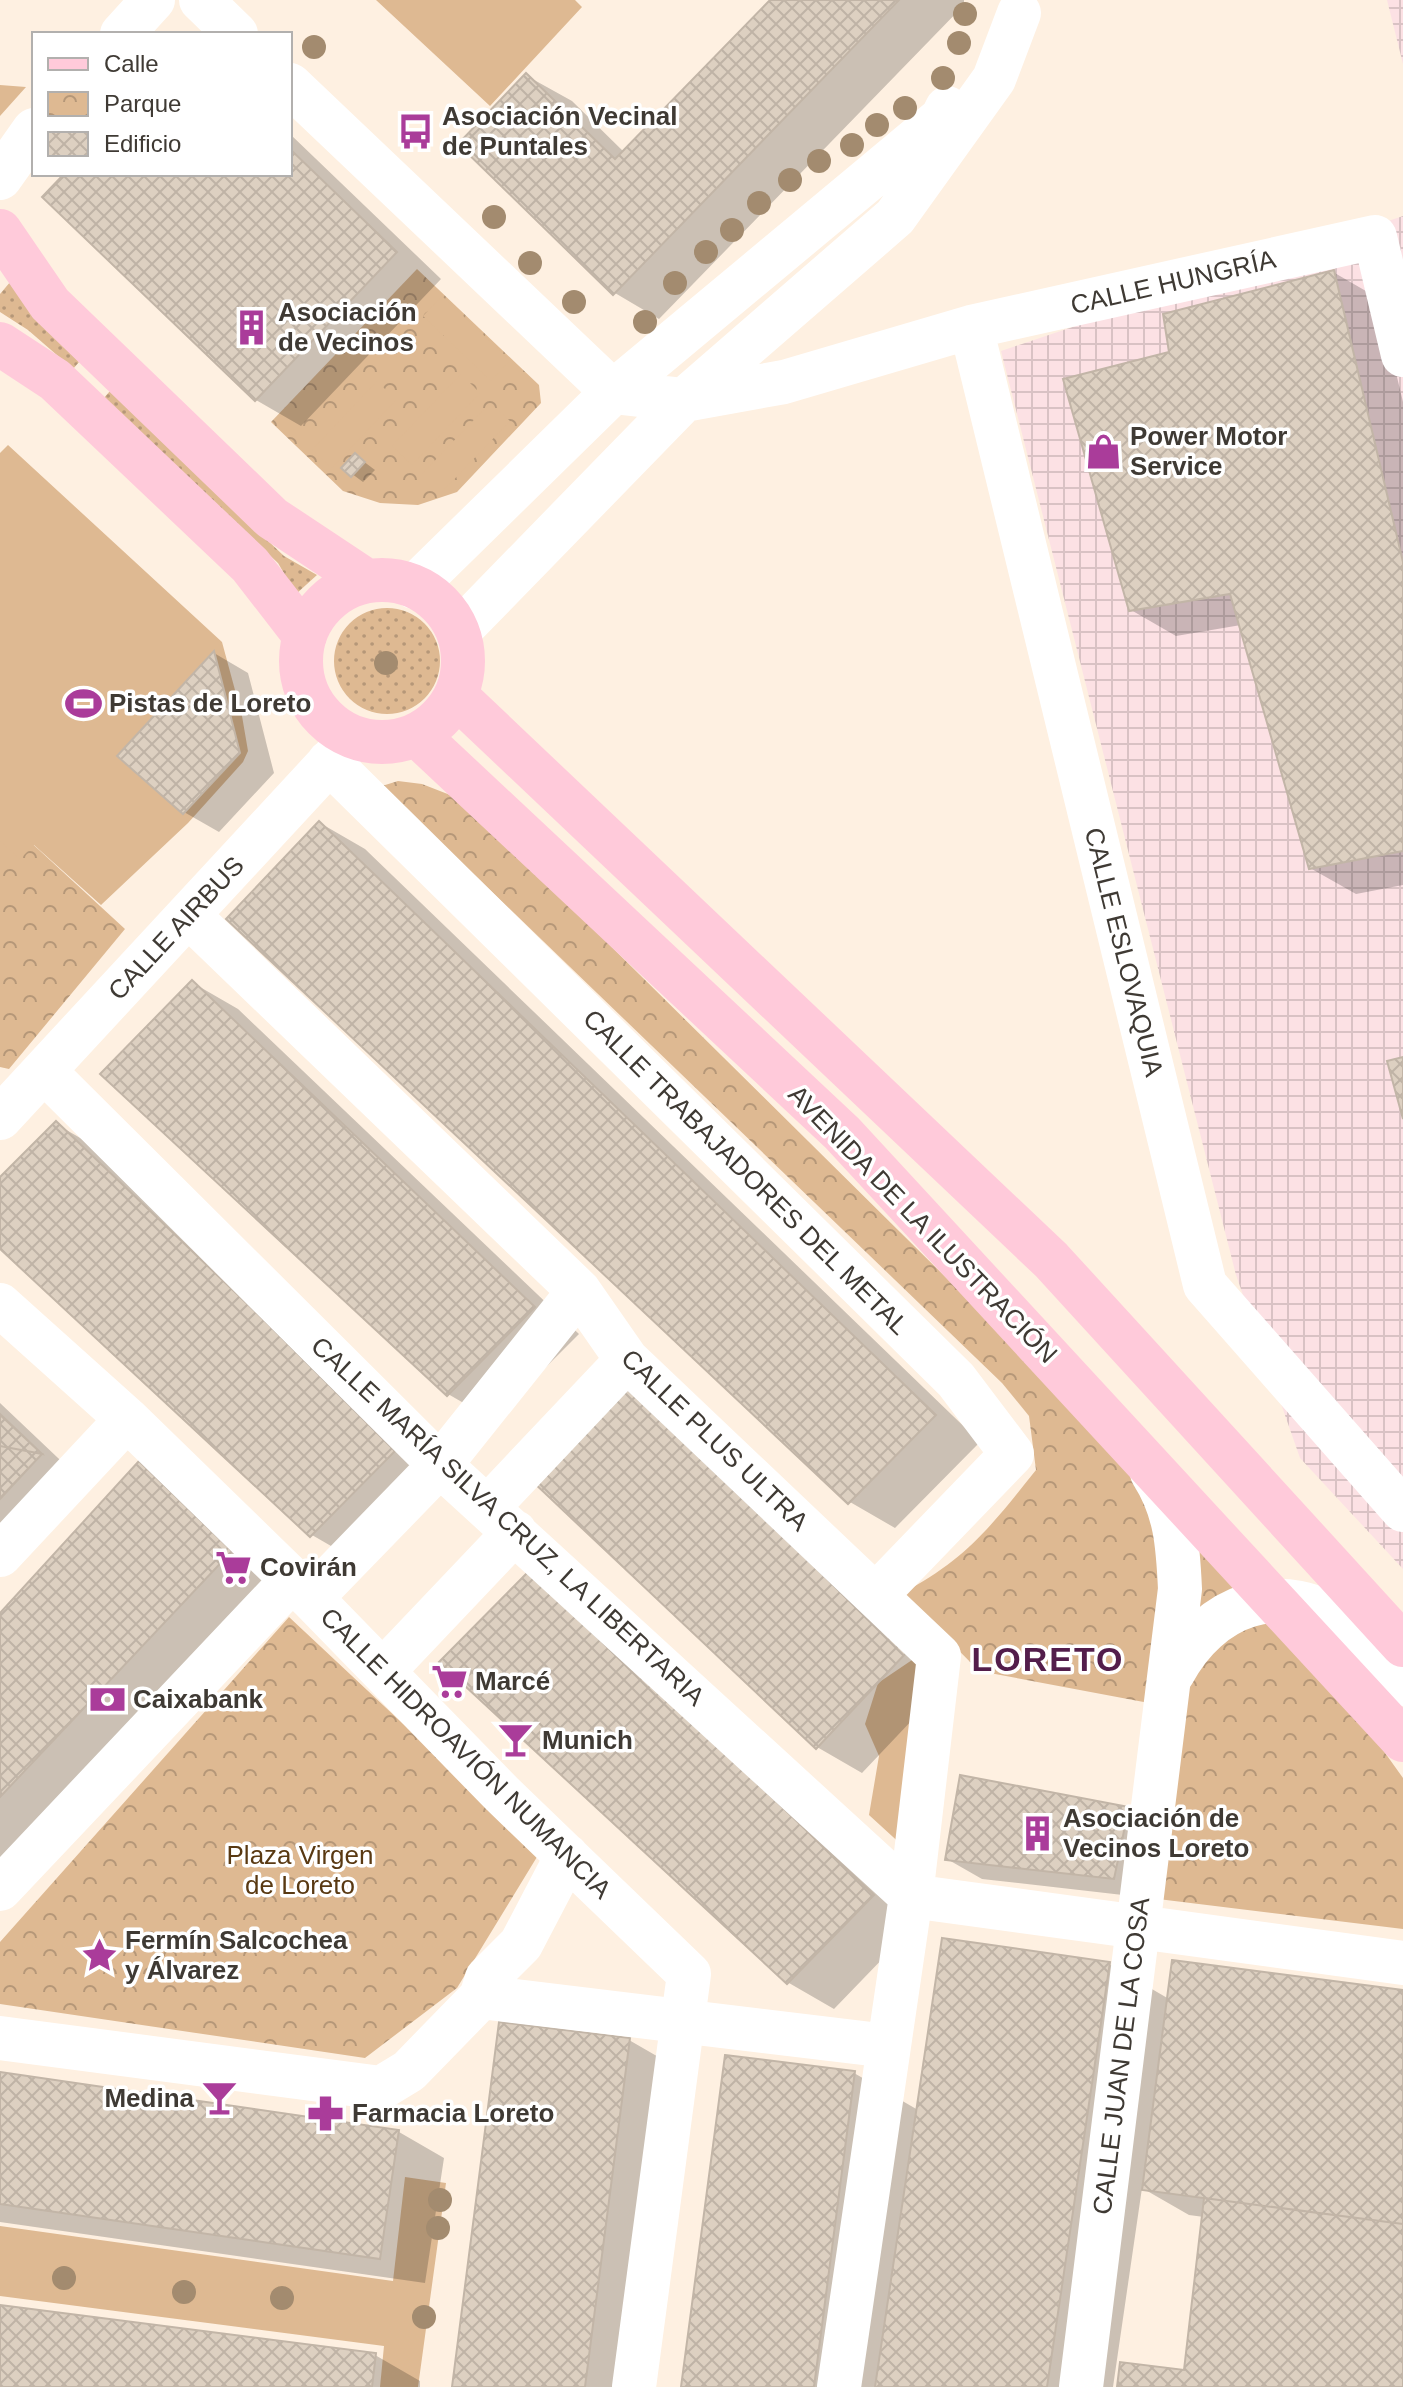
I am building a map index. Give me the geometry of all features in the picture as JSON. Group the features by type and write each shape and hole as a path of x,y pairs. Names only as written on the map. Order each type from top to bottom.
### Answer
{"main road":[{"path":"0,231 50,304 272,518 367,581"},
{"path":"0,344 55,380 250,565 305,636"},
{"path":"391,580 414,587 448,613 458,632 462,675 456,696 440,719 417,735 341,750 327,721 308,696 300,656 305,636 314,616 328,600 367,581 391,580"},
{"name":"AVENIDA DE LA ILUSTRACIÓN","path":"456,696 1051,1260 1403,1645"},
{"name":"AVENIDA DE LA ILUSTRACIÓN","path":"417,735 842,1133 1403,1740"}],"street":[{"path":"124,32 153,0"},
{"path":"201,0 234,32"},
{"path":"414,587 613,392 942,118 1011,5"},
{"path":"458,632 684,400 895,217 994,79 1011,5"},
{"path":"292,87 613,392"},
{"path":"0,152 32,131"},
{"path":"0,178 32,133"},
{"name":"CALLE HUNGRÍA","path":"613,392 684,400 784,382 971,327 1375,237 1403,355"},
{"name":"CALLE ESLOVAQUIA","path":"971,327 1205,1285 1403,1510"},
{"name":"CALLE AIRBUS","path":"0,1118 341,750"},
{"name":"CALLE TRABAJADORES DEL METAL","path":"341,750 956,1380 1012,1454 876,1595"},
{"name":"CALLE PLUS ULTRA","path":"188,915 579,1291 627,1360 939,1656 911,1896"},
{"name":"CALLE MARÍA SILVA CRUZ, LA LIBERTARIA","path":"44,1071 440,1465 911,1896"},
{"path":"0,1889 301,1589 440,1465 579,1291"},
{"name":"CALLE HIDROAVIÓN NUMANCIA","path":"0,1305 127,1419 384,1670 502,1794 689,1974 684,2019"},
{"path":"384,1670 627,1360"},
{"path":"0,1555 127,1419"},
{"name":"CALLE JUAN DE LA COSA","path":"1081,2387 1180,1589 1177,1535 1168,1500 1137,1451"},
{"path":"1274,1599 1299,1604 1348,1626 1403,1684"},
{"name":"CALLE JUAN DE LA COSA","path":"1170,1678 1200,1633 1226,1614 1274,1599"},
{"path":"0,2038 381,2088 409,2071 481,1997 487,1978 521,1944 567,1856"},
{"path":"839,2387 911,1896 1403,1963"},
{"path":"481,1997 684,2019 888,2046"},
{"path":"634,2387 684,2019"}],"shaded area":[{"path":"1387,0 1403,0 1403,64"},
{"path":"1403,216 1403,1569 1300,1458 1236,1275 1001,351"}],"green space":[{"path":"376,0 575,0 582,7 490,106"},
{"path":"0,85 26,87 0,116"},
{"path":"417,269 539,385 541,403 457,492 418,505 380,503 343,491 271,422"},
{"path":"11,281 79,362 73,369 28,330 0,312 0,294"},
{"path":"442,296 510,360 491,381 423,316"},
{"path":"461,374 480,393 412,465 392,446"},
{"path":"377,381 396,400 332,468 312,450"},
{"path":"110,391 284,556 317,575 296,594 278,563 103,399"},
{"path":"490,403 510,421 441,493 422,474"},
{"name":"Pistas de Loreto","path":"8,445 222,642 242,716 248,751 243,762 188,823 101,905 34,845 20,859 0,841 0,453"},
{"path":"387,608 407,612 425,623 436,641 440,661 436,681 425,699 407,710 387,714 367,710 349,699 338,681 334,661 338,641 349,623 367,612"},
{"path":"398,781 422,784 463,800 1077,1407 1243,1599 1149,1703 979,1671 902,1593 961,1554 1036,1470 1029,1416 1002,1383 382,786"},
{"path":"0,814 125,929 9,1069 0,1067"},
{"name":"Plaza Virgen de Loreto","path":"289,1617 540,1852 457,1988 365,2058 0,2004 0,1942"},
{"path":"1277,1620 1368,1729 1403,1778 1403,1929 1158,1899 1192,1658 1222,1632"},
{"path":"915,1658 943,1679 916,1858 869,1815 879,1756 865,1724 878,1683"},
{"path":"405,2177 446,2183 418,2387 380,2387 384,2346 0,2296 0,2226 393,2281"}],"building":[{"path":"770,0 899,0 613,295 458,144 526,73 615,159"},
{"name":"Asociación de Vecinos","path":"292,151 397,252 255,401 42,197 62,176 292,176"},
{"path":"1334,270 1403,562 1403,851 1309,869 1230,594 1129,611 1063,379 1169,352 1163,314"},
{"path":"355,453 365,462 351,477 341,468"},
{"path":"214,651 240,753 183,814 117,756"},
{"path":"319,821 936,1415 848,1504 226,919"},
{"path":"192,980 535,1307 447,1396 100,1074"},
{"path":"1403,1057 1403,1119 1387,1061"},
{"path":"56,1121 398,1448 310,1537 0,1249 0,1177"},
{"path":"623,1385 906,1653 816,1749 532,1481"},
{"path":"0,1414 42,1454 0,1446"},
{"path":"0,1415 42,1454 0,1498"},
{"path":"0,1446 42,1454 0,1499"},
{"path":"139,1461 232,1551 0,1797 0,1613"},
{"path":"532,1568 874,1895 787,1984 439,1662"},
{"name":"Asociación de Vecinos Loreto","path":"960,1775 1129,1807 1114,1879 945,1860"},
{"path":"942,1938 1110,1962 1047,2387 875,2387"},
{"path":"1172,1960 1403,1990 1403,2224 1142,2190"},
{"path":"499,2022 630,2038 585,2387 452,2387"},
{"path":"725,2055 855,2071 814,2387 681,2387"},
{"path":"0,2072 399,2130 380,2259 0,2204"},
{"path":"1204,2198 1403,2224 1403,2387 1117,2387 1120,2362 1184,2370"},
{"path":"0,2305 376,2353 372,2387 0,2387"}],"place":[{"name":"Asociación Vecinal de Puntales","path":"416,131"},
{"name":"Asociación de Vecinos","path":"252,327"},
{"name":"Power Motor Service","path":"1104,451"},
{"name":"Pistas de Loreto","path":"83,703"},
{"name":"Covirán","path":"234,1567"},
{"name":"Marcé","path":"449,1681"},
{"name":"Caixabank","path":"107,1699"},
{"name":"Munich","path":"516,1740"},
{"name":"Asociación de Vecinos Loreto","path":"1037,1833"},
{"name":"Fermín Salcochea y Álvarez","path":"99,1955"},
{"name":"Medina","path":"220,2098"},
{"name":"Farmacia Loreto","path":"326,2113"}],"district":[{"name":"LORETO","path":"1048,1659"}]}
